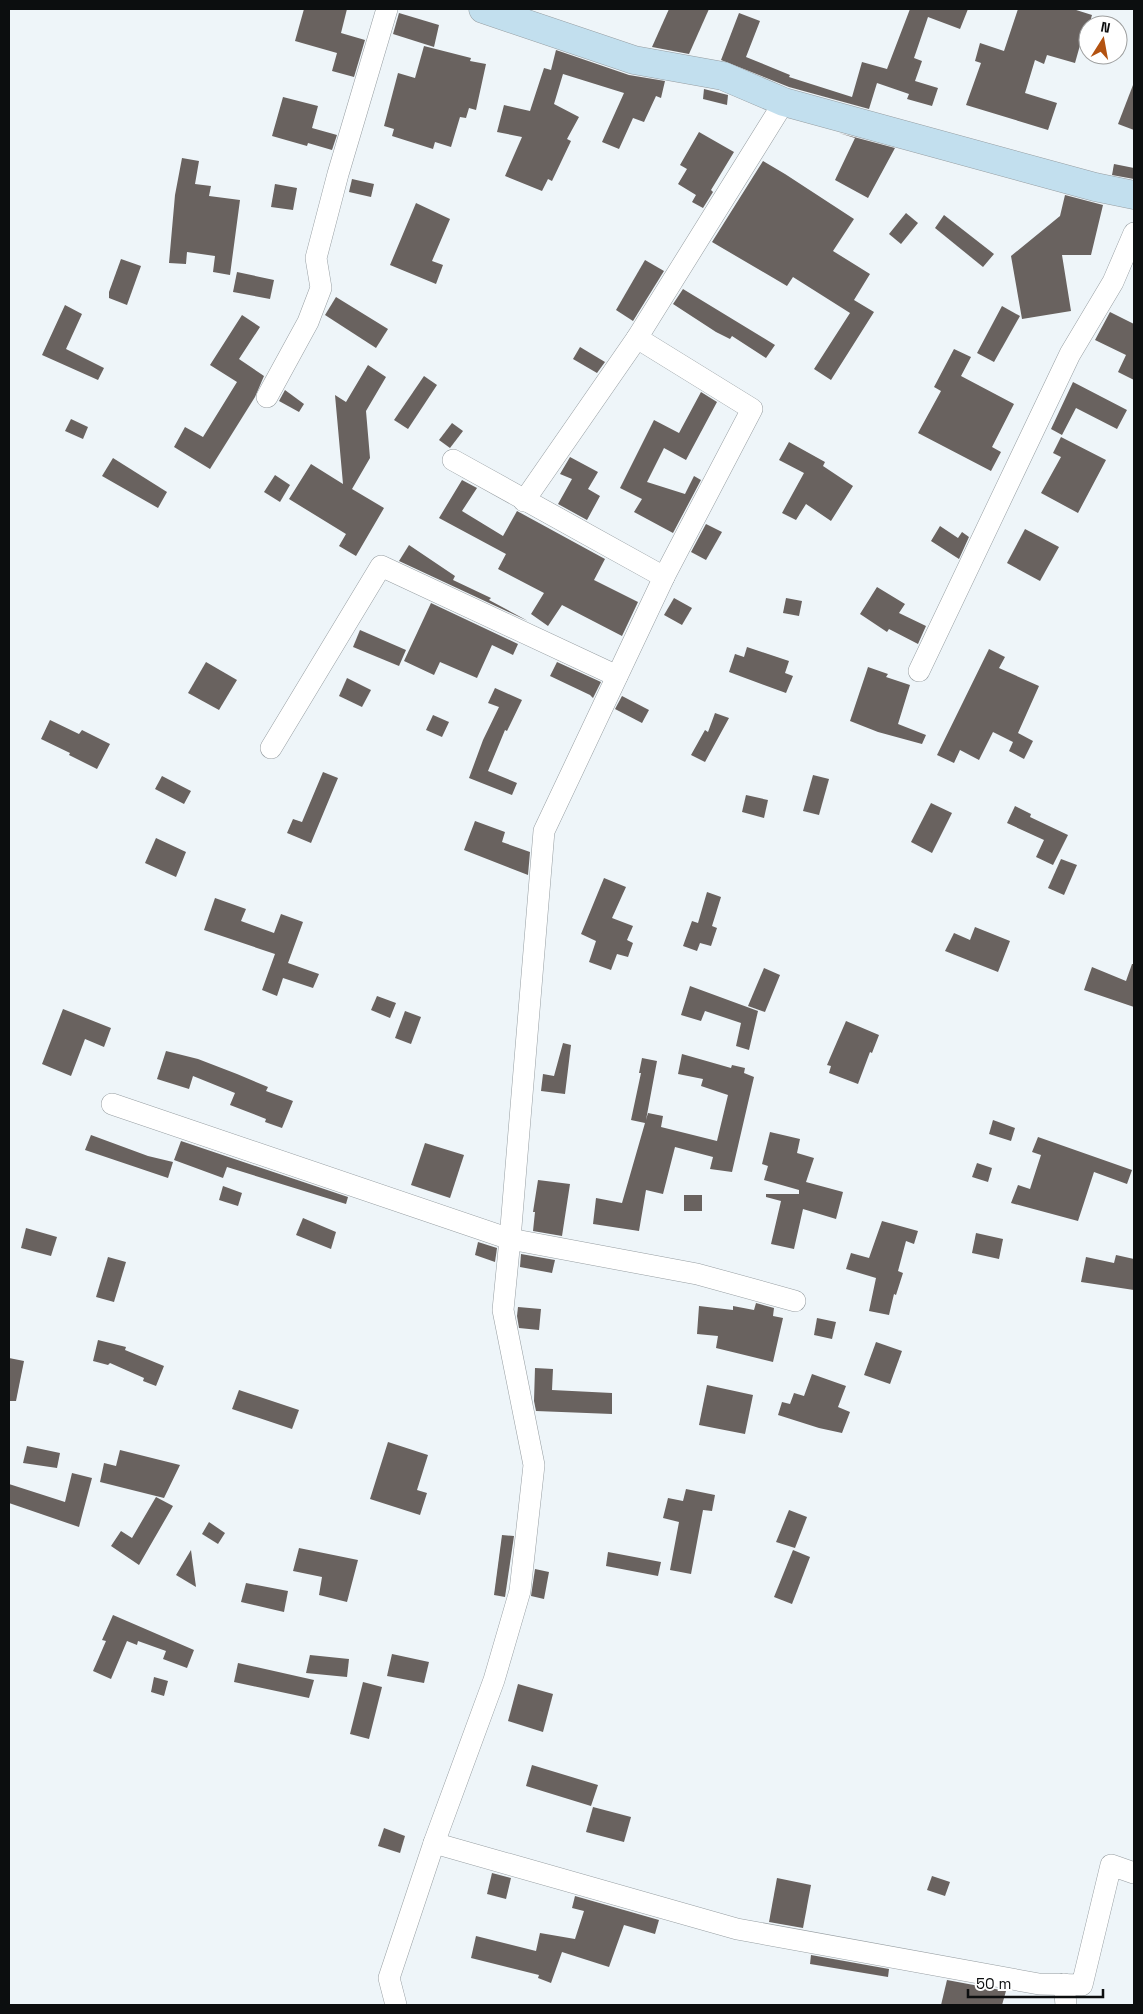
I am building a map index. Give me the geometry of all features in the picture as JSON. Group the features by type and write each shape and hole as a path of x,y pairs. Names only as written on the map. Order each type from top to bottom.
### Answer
{"street":[{"path":"267,396 308,322 321,288 316,258 338,174 387,9"},
{"path":"483,9 634,60 723,76 784,102 1095,188 1134,195"},
{"path":"524,501 638,338 784,102"},
{"path":"919,671 1070,354 1113,282 1134,233"},
{"path":"396,2005 389,1978 434,1843 494,1680 520,1591 534,1465 502,1310 510,1239 544,831 664,577 752,410 638,338"},
{"path":"454,460 524,501 664,577"},
{"path":"271,748 381,566 617,676"},
{"path":"112,1104 510,1239 697,1274 795,1301"},
{"path":"434,1843 737,1929 1039,1984 1082,1985 1111,1865 1134,1873"},
{"path":"1064,1984 1066,2005"}],"building":[{"path":"304,9 347,9 341,33 365,40 354,77 332,71 337,53 295,41"},
{"path":"669,9 709,9 689,54 652,47"},
{"path":"910,9 968,9 960,29 928,17 914,58 922,61 915,81 938,88 932,106 907,99 909,94 877,83 869,109 789,87 721,60 739,13 760,21 746,57 790,75 789,77 852,97 862,62 887,69"},
{"path":"1018,9 1073,9 1092,15 1078,15 1078,52 1075,63 1047,55 1044,64 1035,60 1025,93 1057,103 1048,130 966,105 981,63 975,61 980,43 1004,51"},
{"path":"399,13 439,25 434,47 393,34"},
{"path":"424,46 471,58 470,61 486,64 476,110 469,108 466,118 460,117 451,147 435,142 433,149 392,136 394,129 384,126 398,73 415,78"},
{"path":"556,50 629,75 665,81 661,98 656,96 644,122 633,118 619,149 602,142 624,93 563,74 554,104 579,117 567,139 571,141 552,181 548,179 542,191 505,176 522,137 497,132 504,105 530,111 544,68 551,70"},
{"path":"1134,85 1134,130 1118,124"},
{"path":"704,89 728,95 727,105 703,99"},
{"path":"283,97 318,106 312,128 337,135 332,150 308,143 307,146 272,136"},
{"path":"699,132 734,152 711,190 713,192 703,208 692,202 696,195 678,184 687,169 680,165"},
{"path":"839,133 895,148 868,198 835,180 855,138"},
{"path":"182,158 199,161 195,184 211,186 209,196 240,200 230,275 213,272 215,256 187,252 186,264 169,263 175,195"},
{"path":"763,161 854,219 833,251 870,274 854,300 874,312 831,380 814,369 850,313 793,277 787,286 712,242"},
{"path":"1114,164 1134,168 1134,179 1112,175"},
{"path":"352,179 374,184 371,197 349,192"},
{"path":"275,184 297,188 293,210 271,207"},
{"path":"1065,195 1103,205 1091,255 1062,255 1071,311 1022,319 1011,256 1060,216"},
{"path":"416,203 450,219 432,261 443,265 436,284 390,265"},
{"path":"906,213 918,223 901,244 889,234"},
{"path":"944,215 994,254 983,267 935,228"},
{"path":"121,259 141,266 127,305 109,298 109,292"},
{"path":"645,260 664,271 633,321 616,310"},
{"path":"237,272 274,280 270,299 233,292"},
{"path":"683,289 775,345 766,358 732,336 730,339 716,332 673,304"},
{"path":"336,297 388,329 376,348 325,315"},
{"path":"65,305 82,314 66,349 104,368 98,380 42,355"},
{"path":"1002,306 1020,316 994,362 977,353"},
{"path":"1110,312 1134,324 1134,380 1118,372 1126,355 1095,340"},
{"path":"242,315 260,327 239,359 264,376 255,397 210,469 174,447 185,427 203,437 237,382 210,365"},
{"path":"580,347 605,362 597,373 573,359"},
{"path":"954,349 971,357 961,376 1014,404 992,447 1001,452 991,471 918,433 941,391 934,387"},
{"path":"368,365 386,377 366,411 370,458 352,489 384,508 356,556 339,546 346,534 289,499 311,464 343,484 335,395 346,402"},
{"path":"424,376 437,385 408,429 394,420"},
{"path":"1073,382 1127,410 1117,429 1076,408 1062,435 1051,429"},
{"path":"285,390 304,404 299,412 279,401"},
{"path":"701,392 717,402 686,460 664,448 647,482 685,494 694,476 701,480 673,533 634,512 642,499 620,488 654,420 679,433"},
{"path":"71,419 88,427 83,439 65,431"},
{"path":"452,423 463,431 450,448 439,440"},
{"path":"1061,437 1106,460 1078,513 1041,493 1061,457 1053,453"},
{"path":"789,442 825,462 823,466 853,486 831,521 806,504 796,520 782,513 804,473 779,460"},
{"path":"570,457 598,472 588,489 600,496 587,520 558,504 572,479 560,474"},
{"path":"113,458 167,492 158,508 102,476"},
{"path":"275,475 290,485 280,502 264,492"},
{"path":"462,480 477,488 462,511 503,536 517,511 605,559 594,580 638,602 622,636 562,605 548,626 531,614 544,593 498,569 506,554 439,518"},
{"path":"706,524 722,532 706,560 691,552"},
{"path":"940,526 958,538 962,532 969,537 959,559 931,541"},
{"path":"1025,529 1059,547 1040,581 1007,563"},
{"path":"409,545 455,576 453,580 491,598 489,600 528,621 399,561"},
{"path":"877,587 905,604 899,613 926,626 918,644 889,629 887,632 860,614"},
{"path":"674,598 692,608 682,625 664,615"},
{"path":"786,598 802,601 799,616 783,613"},
{"path":"431,603 518,644 513,655 492,645 477,678 440,662 434,675 404,661"},
{"path":"360,630 406,650 399,666 353,647"},
{"path":"747,647 789,661 785,673 793,676 786,693 729,672 735,654 744,657"},
{"path":"989,649 1005,657 999,668 1039,686 1018,733 1033,741 1024,759 1009,751 1013,742 993,732 979,760 960,750 954,763 937,755"},
{"path":"206,662 237,680 219,710 188,693"},
{"path":"557,662 601,682 593,698 550,676"},
{"path":"868,667 888,674 886,677 910,685 898,724 926,735 922,744 878,732 850,721"},
{"path":"347,678 371,690 362,707 339,696"},
{"path":"495,688 522,700 507,731 505,730 488,771 517,783 512,795 469,778 483,740 499,707 488,703"},
{"path":"622,696 649,710 642,723 615,709"},
{"path":"715,713 729,718 705,762 691,755 705,730 708,732"},
{"path":"433,715 449,722 442,737 426,730"},
{"path":"50,720 79,734 82,730 110,744 97,769 41,739"},
{"path":"323,772 338,778 311,843 287,833 293,819 302,822"},
{"path":"813,775 829,779 819,815 803,811"},
{"path":"162,776 191,791 184,804 155,789"},
{"path":"746,795 768,800 764,818 742,812"},
{"path":"931,803 952,813 932,853 911,842"},
{"path":"1015,806 1031,814 1030,817 1068,835 1053,865 1036,857 1044,840 1007,823"},
{"path":"475,821 505,832 502,842 530,852 528,875 464,850"},
{"path":"156,838 186,852 176,877 145,863"},
{"path":"1061,859 1077,865 1064,895 1048,888"},
{"path":"604,878 626,887 612,918 633,926 627,940 633,943 628,957 617,954 611,970 589,962 596,941 581,934"},
{"path":"707,892 721,897 712,926 717,928 711,946 700,943 697,951 683,946 692,921 698,923"},
{"path":"215,898 246,909 241,921 274,933 281,914 303,922 288,963 319,974 313,988 283,978 277,996 262,990 275,954 204,930"},
{"path":"975,927 1010,941 998,972 945,951 954,933 970,940"},
{"path":"1132,964 1134,964 1134,1007 1084,990 1092,967 1126,981"},
{"path":"764,968 780,975 765,1012 748,1006"},
{"path":"690,986 758,1011 749,1050 736,1046 741,1023 705,1011 701,1021 681,1015"},
{"path":"377,996 396,1003 390,1018 371,1010"},
{"path":"63,1009 111,1028 104,1047 85,1039 71,1076 42,1064"},
{"path":"405,1011 421,1017 411,1044 395,1038"},
{"path":"846,1021 879,1035 872,1053 870,1052 858,1084 829,1073 831,1066 827,1065"},
{"path":"563,1043 571,1045 565,1094 541,1091 543,1074 554,1076"},
{"path":"166,1051 198,1059 237,1074 268,1087 266,1091 293,1101 282,1128 265,1122 266,1119 230,1105 235,1093 193,1076 189,1089 157,1079"},
{"path":"682,1054 731,1068 732,1065 745,1068 744,1073 754,1077 732,1172 710,1169 713,1157 675,1147 663,1194 646,1190 639,1231 593,1224 596,1198 622,1203 645,1123 631,1120 641,1073 639,1073 642,1058 657,1061 646,1120 648,1113 663,1116 661,1127 717,1141 728,1095 701,1086 703,1079 678,1074"},
{"path":"993,1120 1015,1128 1011,1141 989,1134"},
{"path":"770,1132 800,1139 797,1153 814,1158 806,1182 843,1192 836,1219 803,1209 794,1249 771,1244 781,1201 766,1197 766,1194 799,1194 799,1190 764,1180 768,1166 762,1164"},
{"path":"91,1135 148,1156 173,1162 168,1178 85,1150"},
{"path":"1038,1137 1132,1170 1127,1184 1094,1172 1078,1221 1011,1203 1018,1185 1030,1189 1041,1155 1032,1152"},
{"path":"181,1141 348,1197 346,1204 227,1167 223,1178 174,1160"},
{"path":"425,1143 464,1155 450,1198 411,1185"},
{"path":"977,1163 992,1168 988,1182 972,1177"},
{"path":"538,1180 570,1184 562,1236 533,1231 535,1212 533,1212"},
{"path":"223,1186 242,1193 238,1206 219,1200"},
{"path":"684,1195 702,1195 702,1211 684,1211"},
{"path":"303,1218 336,1232 331,1249 296,1235"},
{"path":"882,1221 918,1231 914,1244 906,1241 898,1271 903,1273 896,1295 894,1294 889,1315 869,1311 876,1278 846,1269 851,1253 869,1258"},
{"path":"26,1228 57,1237 51,1256 21,1248"},
{"path":"976,1233 1003,1239 999,1259 972,1253"},
{"path":"478,1242 497,1248 495,1262 475,1255"},
{"path":"521,1254 555,1260 552,1273 520,1267"},
{"path":"1116,1255 1134,1259 1134,1290 1081,1282 1086,1257 1114,1263"},
{"path":"108,1257 126,1262 114,1302 96,1297"},
{"path":"756,1303 774,1308 773,1316 783,1318 773,1362 716,1348 718,1336 697,1334 699,1306 733,1310 733,1306 754,1310"},
{"path":"518,1307 541,1309 539,1330 519,1328"},
{"path":"817,1318 836,1322 832,1339 814,1335"},
{"path":"98,1340 126,1347 125,1350 164,1366 156,1386 143,1381 144,1378 110,1363 108,1365 93,1361"},
{"path":"876,1342 902,1351 890,1384 864,1375"},
{"path":"9,1358 24,1361 16,1401 9,1401"},
{"path":"535,1368 553,1369 552,1390 612,1393 612,1414 536,1411 534,1401"},
{"path":"812,1374 846,1386 838,1407 850,1412 842,1433 778,1415 782,1402 790,1404 794,1393 804,1396"},
{"path":"707,1385 753,1395 745,1434 699,1425"},
{"path":"239,1390 299,1410 292,1429 232,1409"},
{"path":"388,1442 428,1455 417,1490 427,1493 420,1515 370,1499"},
{"path":"27,1446 60,1453 57,1468 23,1463"},
{"path":"120,1450 180,1465 164,1498 100,1482 104,1463 116,1466"},
{"path":"72,1473 92,1478 79,1527 9,1503 9,1484 65,1502"},
{"path":"686,1489 715,1495 712,1511 703,1510 691,1574 670,1570 679,1522 663,1518 668,1498 683,1501"},
{"path":"156,1497 173,1506 139,1565 111,1546 121,1531 132,1538"},
{"path":"789,1510 807,1517 795,1548 776,1542"},
{"path":"209,1522 225,1533 218,1544 202,1534"},
{"path":"502,1535 514,1536 505,1597 494,1595"},
{"path":"299,1548 358,1560 347,1602 319,1595 322,1577 293,1571"},
{"path":"191,1550 196,1587 176,1575"},
{"path":"793,1550 810,1557 792,1604 774,1597"},
{"path":"608,1552 661,1562 658,1576 606,1566"},
{"path":"535,1569 549,1572 544,1599 531,1596"},
{"path":"246,1583 288,1591 284,1612 241,1602"},
{"path":"113,1615 194,1650 187,1668 163,1659 166,1651 138,1641 137,1645 127,1641 111,1679 93,1671 106,1641 102,1640"},
{"path":"392,1654 429,1662 424,1683 387,1676"},
{"path":"310,1655 349,1659 347,1677 306,1673"},
{"path":"238,1663 314,1680 309,1698 234,1682"},
{"path":"154,1677 168,1681 164,1696 151,1692"},
{"path":"363,1682 382,1687 369,1739 350,1734"},
{"path":"518,1684 553,1694 543,1732 508,1721"},
{"path":"532,1765 598,1785 591,1806 526,1786"},
{"path":"593,1807 631,1817 624,1842 586,1832"},
{"path":"384,1828 405,1836 400,1853 378,1846"},
{"path":"492,1873 511,1878 506,1899 487,1894"},
{"path":"932,1876 950,1882 945,1896 927,1890"},
{"path":"777,1878 811,1885 803,1928 769,1922"},
{"path":"575,1896 659,1920 655,1934 624,1925 609,1967 562,1952 551,1983 538,1978 539,1975 471,1958 476,1936 536,1951 540,1933 575,1939 584,1911 572,1908"},
{"path":"811,1955 889,1969 888,1977 810,1964"},
{"path":"947,1980 1006,1991 1002,2005 941,2005"}]}
